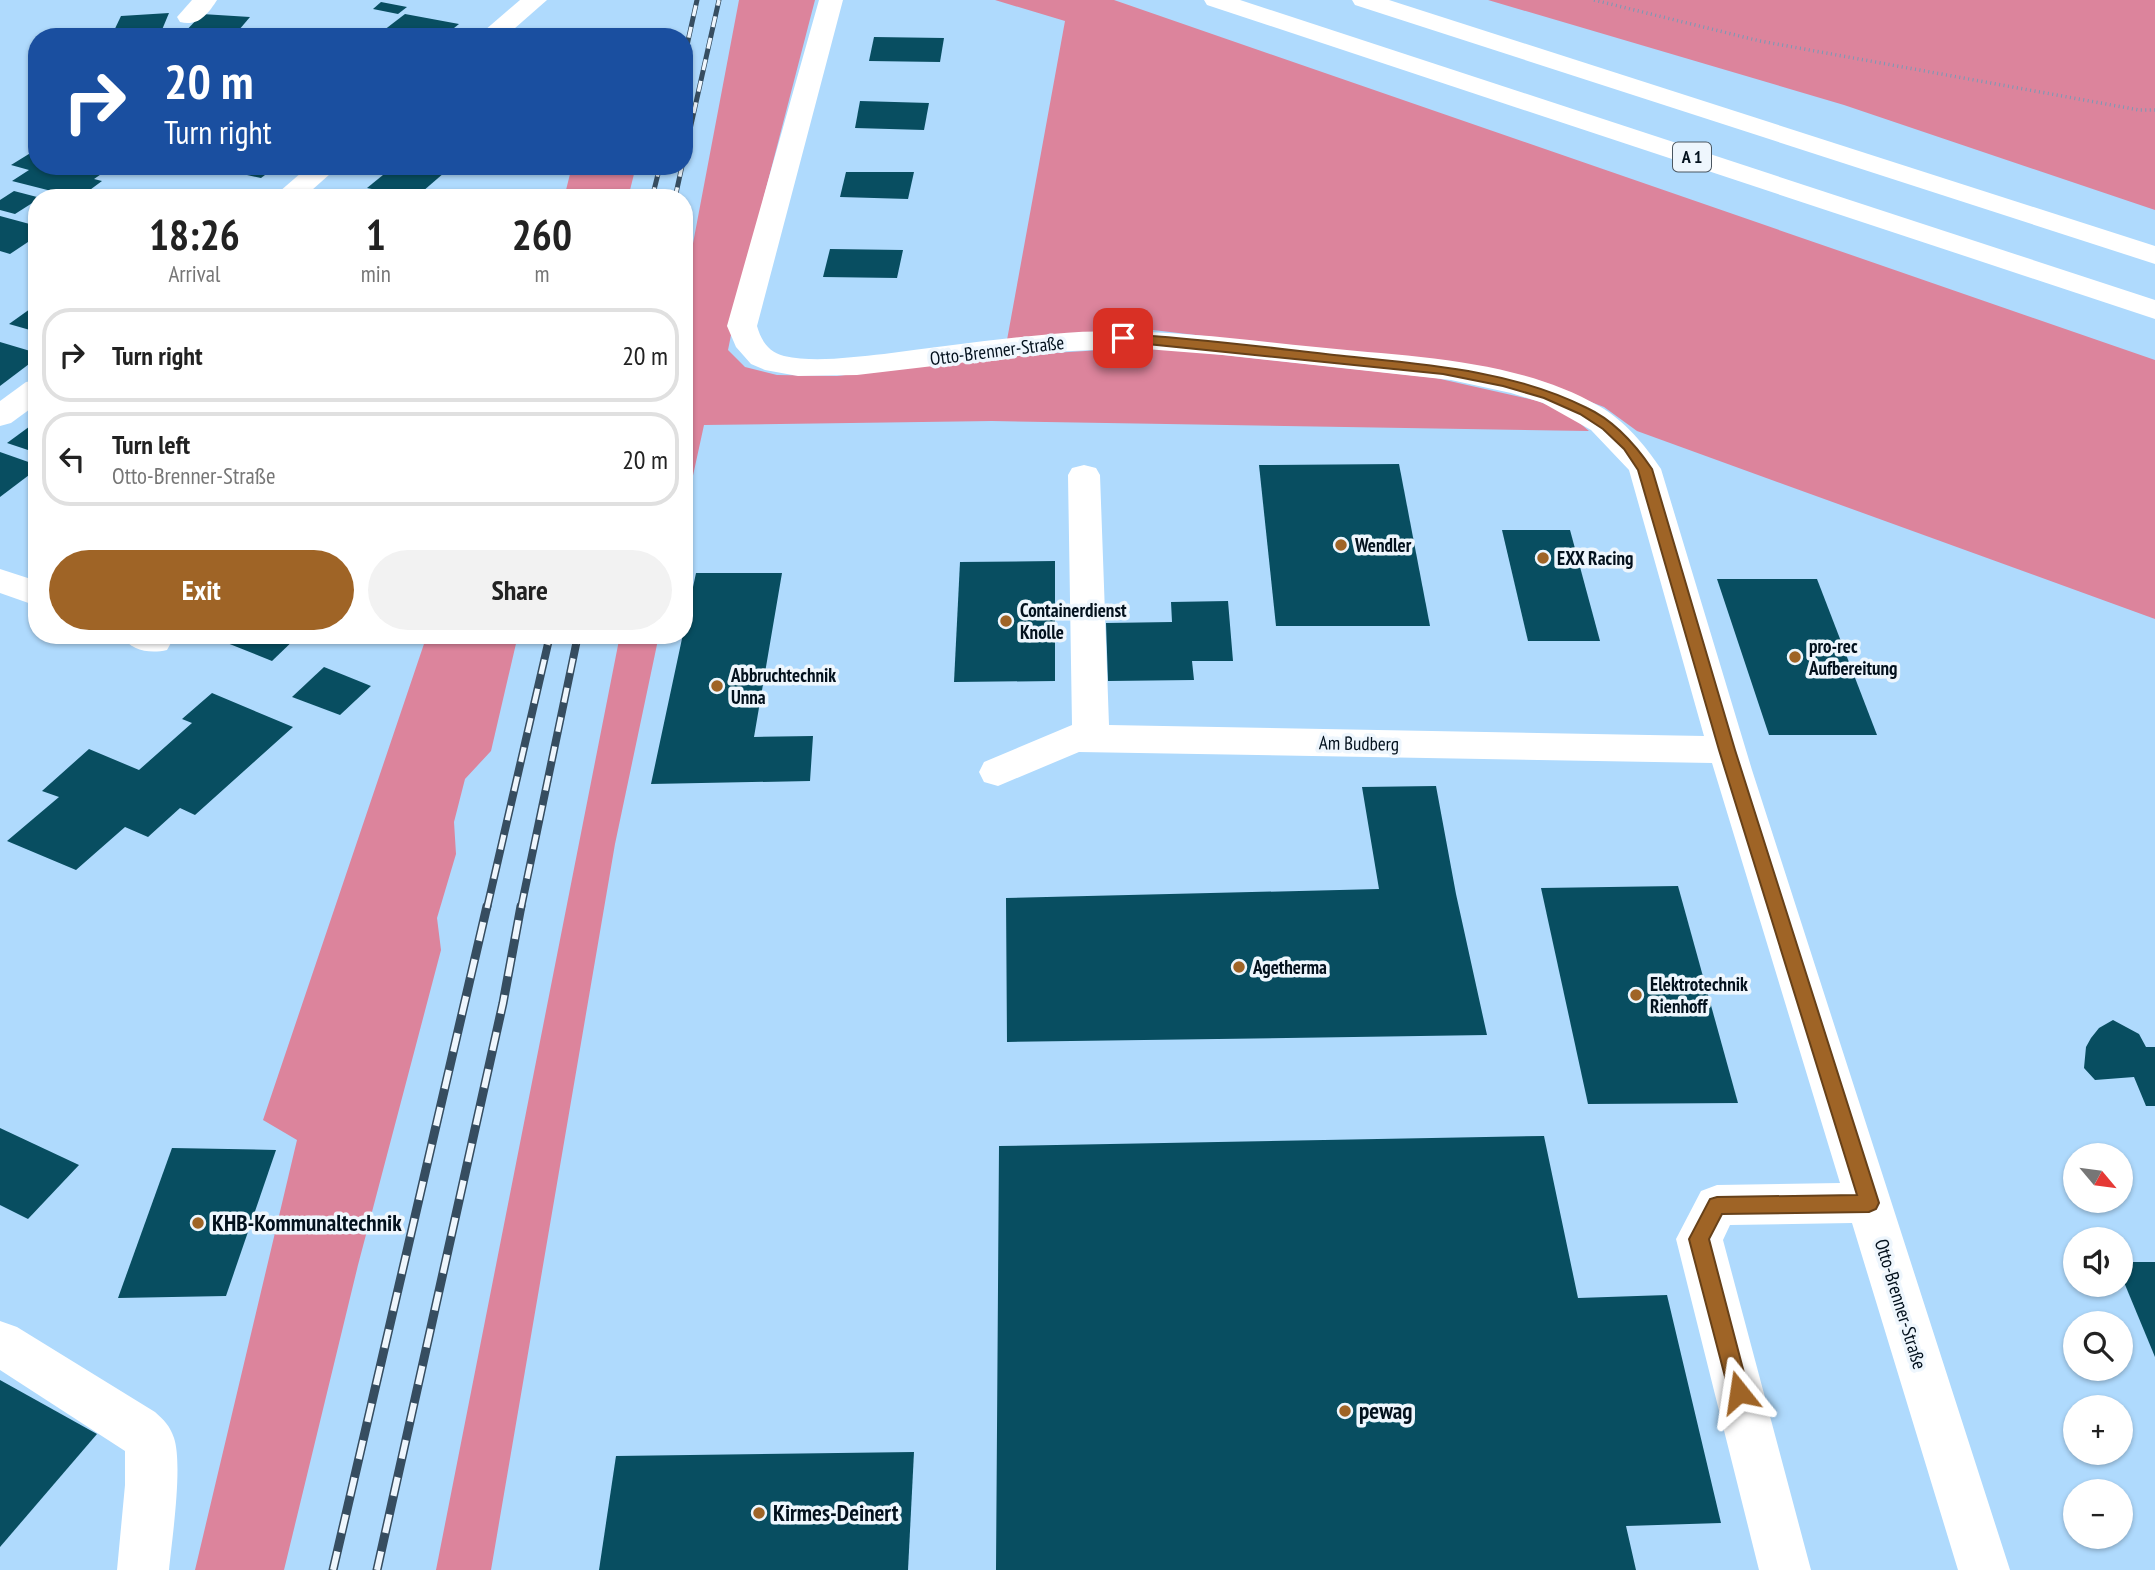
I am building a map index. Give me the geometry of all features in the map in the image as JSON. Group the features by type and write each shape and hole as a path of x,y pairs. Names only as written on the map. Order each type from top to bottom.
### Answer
{"main road":[{"path":"500,28 535,0"},
{"name":"Otto-Brenner-Straße","path":"831,0 742,326 744,340 754,352 783,365 857,366 1072,341 1123,338 1170,340 1443,371 1505,383 1548,395 1585,411 1629,446 1645,469 1727,750 1984,1570"},
{"name":"A 1","path":"1216,0 2155,310"},
{"path":"1363,0 2155,255"},
{"path":"297,189 315,175"},
{"path":"0,416 28,396"},
{"path":"1084,475 1091,738"},
{"path":"0,580 28,591"},
{"name":"Am Budberg","path":"998,772 1075,738 1727,750"},
{"path":"1786,1570 1699,1239 1717,1205 1869,1203"},
{"path":"0,1343 136,1429 150,1441 151,1485 143,1570"}],"path":[{"path":"1594,0 1760,41 2139,110 2155,110"}],"shaded area":[{"path":"739,0 815,0 741,285 728,350 745,367 777,375 837,376 1004,356 1151,347 1436,378 1538,401 1569,414 1589,431 992,421 704,425 693,476 693,243"},
{"path":"995,0 1114,0 2155,360 2155,619 1637,431 1604,407 1554,388 1442,364 1153,330 1075,333 1007,340 1065,21"},
{"path":"1488,0 2155,0 2155,210 1844,105"},
{"path":"570,175 634,175 630,189 566,189"},
{"path":"424,644 516,644 491,751 465,779 454,822 456,854 437,918 441,950 358,1265 284,1570 195,1570 297,1140 263,1120"},
{"path":"618,644 657,644 615,844 491,1570 436,1570"}],"building":[{"path":"381,2 407,7 398,14 373,9"},
{"path":"169,13 163,28 115,28 121,16"},
{"path":"202,14 250,17 241,28 189,28"},
{"path":"405,14 459,24 454,28 387,28"},
{"path":"874,37 944,38 940,62 869,61"},
{"path":"860,101 929,103 924,130 855,128"},
{"path":"28,155 28,170 11,165"},
{"path":"28,171 28,175 100,175 94,179 102,181 91,189 44,189 12,181"},
{"path":"846,172 914,172 908,199 840,197"},
{"path":"383,175 442,175 425,189 367,188"},
{"path":"14,191 28,195 28,206 15,214 0,210 0,200"},
{"path":"0,216 28,224 28,242 10,254 0,251"},
{"path":"830,249 903,250 897,278 823,277"},
{"path":"28,310 28,329 9,324"},
{"path":"0,342 28,350 28,365 0,386"},
{"path":"28,428 28,450 7,443"},
{"path":"0,452 28,462 28,476 0,497"},
{"name":"Wendler","path":"1399,464 1430,626 1276,626 1259,465"},
{"name":"EXX Racing","path":"1502,530 1570,530 1600,641 1528,641"},
{"name":"Containerdienst Knolle","path":"1055,561 1055,681 954,682 960,562"},
{"name":"Abbruchtechnik Unna","path":"696,573 782,573 754,737 813,736 810,781 651,784 681,644 693,644 693,587"},
{"name":"pro-rec Aufbereitung","path":"1717,579 1817,579 1877,735 1769,735"},
{"path":"1228,601 1233,661 1192,661 1194,680 1108,681 1106,623 1172,622 1171,602"},
{"path":"230,644 290,644 272,661"},
{"path":"324,667 371,686 340,715 292,697"},
{"path":"212,693 293,727 195,815 180,808 148,837 125,827 76,870 7,841 59,797 42,791 89,749 139,770 192,723 182,719"},
{"name":"Agetherma","path":"1436,786 1487,1035 1007,1042 1006,898 1379,889 1362,787"},
{"name":"Elektrotechnik Rienhoff","path":"1678,886 1738,1103 1588,1104 1541,888"},
{"path":"2113,1020 2139,1034 2146,1047 2155,1047 2155,1106 2146,1106 2134,1077 2095,1080 2084,1068 2086,1047 2091,1038 2099,1028"},
{"path":"0,1128 79,1165 28,1219 0,1205"},
{"name":"pewag","path":"1544,1136 1578,1298 1667,1295 1721,1523 1626,1526 1636,1570 996,1570 999,1146"},
{"name":"KHB-Kommunaltechnik","path":"172,1148 276,1150 226,1296 118,1298"},
{"path":"2133,1262 2155,1262 2155,1357 2130,1297 2133,1297"},
{"path":"0,1380 97,1434 0,1547"},
{"name":"Kirmes-Deinert","path":"914,1452 908,1570 599,1570 616,1456"}],"railway":[{"path":"691,28 697,0"},
{"path":"693,116 719,0"},
{"path":"654,189 658,175"},
{"path":"677,189 680,175"},
{"path":"487,908 548,644"},
{"path":"521,908 576,644"},
{"path":"333,1570 487,906"},
{"path":"377,1570 503,1003 521,906"}],"place":[{"name":"Wendler","path":"1341,545"},
{"name":"EXX Racing","path":"1543,558"},
{"name":"Containerdienst Knolle","path":"1006,621"},
{"name":"pro-rec Aufbereitung","path":"1795,657"},
{"name":"Abbruchtechnik Unna","path":"717,686"},
{"name":"Agetherma","path":"1239,967"},
{"name":"Elektrotechnik Rienhoff","path":"1636,995"},
{"name":"KHB-Kommunaltechnik","path":"198,1223"},
{"name":"pewag","path":"1345,1411"},
{"name":"Kirmes-Deinert","path":"759,1513"}],"route":[{"path":"1123,338 1170,340 1443,371 1505,383 1548,395 1585,411 1629,446 1645,469 1727,750 1869,1203 1717,1205 1699,1239 1739,1392"}]}
